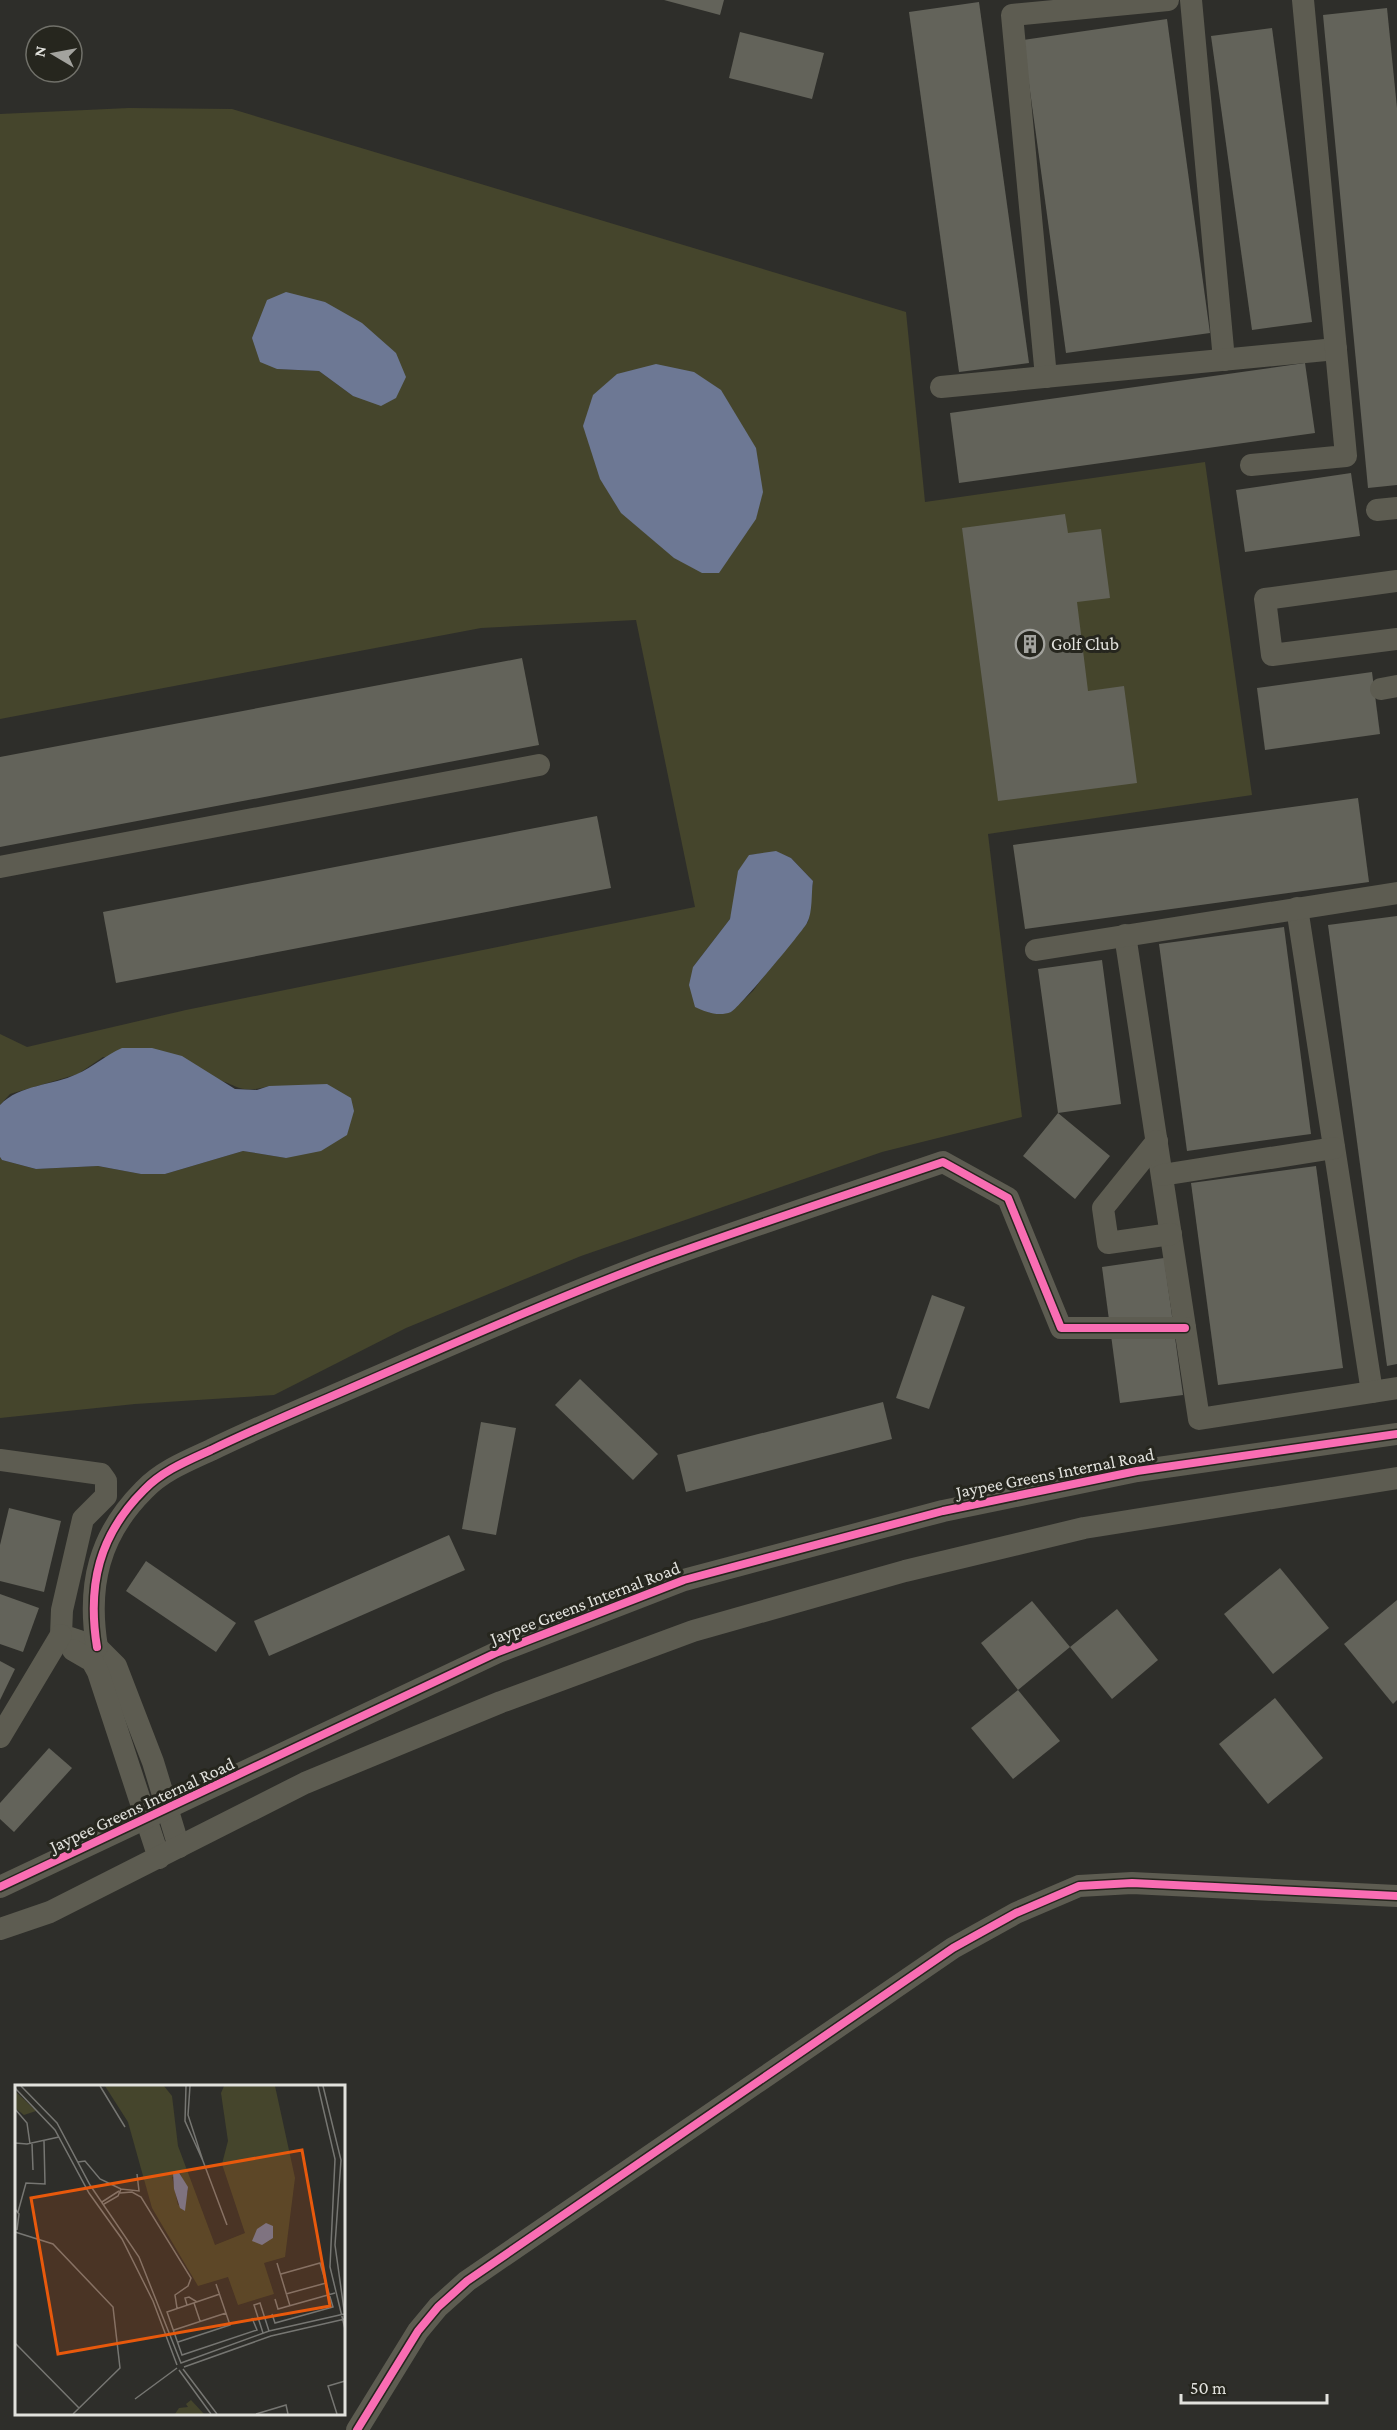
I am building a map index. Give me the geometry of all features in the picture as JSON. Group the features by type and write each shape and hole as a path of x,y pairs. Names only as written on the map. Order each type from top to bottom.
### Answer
{"street":[{"path":"1046,377 1012,15 1168,0"},
{"path":"1191,0 1224,360"},
{"path":"1251,465 1346,456 1304,0"},
{"path":"941,387 1336,349"},
{"path":"1397,581 1265,599 1272,655 1397,639"},
{"path":"0,867 539,765"},
{"path":"1036,950 1397,893"},
{"path":"1298,908 1372,1392"},
{"path":"1125,935 1199,1419 1397,1388"},
{"path":"1157,1141 1103,1208 1108,1243 1171,1233"},
{"path":"1162,1175 1334,1149"},
{"path":"97,1647 93,1620 94,1595 105,1542 113,1527 144,1489 168,1471 296,1411 641,1267 943,1162 1008,1198 1061,1328 1185,1328"},
{"name":"Jaypee Greens Internal Road","path":"0,1887 498,1652 684,1580 943,1511 1114,1476 1397,1434"},
{"path":"0,1460 101,1474 106,1481 106,1496 83,1519 62,1610 59,1639 0,1737"},
{"path":"0,1929 50,1912 327,1774 501,1701 693,1631 905,1571 1084,1528 1397,1478"},
{"path":"59,1639 97,1647 116,1666 153,1762 157,1814"},
{"path":"59,1639 92,1661 98,1672 157,1814 169,1852"},
{"path":"357,2430 418,2331 438,2307 467,2281 953,1948 1016,1913 1079,1886 1132,1883 1397,1896"}],"green space":[{"path":"129,108 232,109 906,312 925,502 1205,462 1252,795 988,834 1022,1117 882,1152 581,1256 406,1328 274,1395 135,1404 0,1418 0,1157 2,1160 36,1169 98,1166 141,1174 165,1174 243,1151 286,1158 269,1086 244,1089 221,1080 103,1057 78,1074 10,1094 0,1105 0,1034 27,1047 186,1010 695,907 636,620 481,628 0,719 0,114","holes":["252,338 396,398 353,396 319,371 277,369","776,852 791,858 813,881 808,922 753,991 731,1012 709,1013 693,967 730,919 749,855"]}],"water":[{"path":"286,292 325,302 362,323 396,353 406,377 396,398 381,406 353,396 319,371 277,369 260,362 252,338 267,300"},
{"path":"656,364 694,372 721,390 756,448 763,492 756,519 719,573 702,573 674,558 621,513 600,479 583,426 593,395 617,374"},
{"path":"776,851 791,858 813,881 811,908 807,923 770,970 731,1012 717,1014 695,1007 689,985 693,967 730,919 738,871 749,855"},
{"path":"122,1048 152,1048 182,1056 235,1089 257,1090 269,1086 327,1084 351,1098 354,1111 347,1135 321,1151 286,1158 243,1151 165,1174 141,1174 98,1166 36,1169 2,1160 0,1157 0,1105 17,1093 77,1074"}],"building":[{"path":"664,0 724,0 720,15"},
{"path":"979,2 1029,363 959,372 909,12"},
{"path":"1387,8 1397,108 1397,485 1368,488 1323,15"},
{"path":"1167,19 1210,333 1066,353 1023,40"},
{"path":"1272,28 1312,322 1252,330 1211,36"},
{"path":"740,32 824,53 812,99 729,78"},
{"path":"1305,363 1315,433 959,483 950,413"},
{"path":"1351,473 1360,536 1245,552 1236,490"},
{"name":"Golf Club","path":"1065,514 1068,533 1101,529 1110,598 1077,602 1088,691 1124,686 1137,783 998,801 962,528"},
{"path":"522,658 539,745 0,847 0,757"},
{"path":"1372,672 1380,734 1265,750 1257,688"},
{"path":"1358,798 1369,882 1025,929 1013,845"},
{"path":"597,816 611,888 116,983 103,912"},
{"path":"1397,916 1397,1364 1387,1366 1328,925"},
{"path":"1284,927 1311,1134 1187,1151 1159,944"},
{"path":"1102,960 1121,1104 1058,1113 1038,969"},
{"path":"1058,1113 1110,1156 1075,1199 1023,1156"},
{"path":"1316,1166 1343,1368 1218,1385 1191,1183"},
{"path":"1164,1258 1183,1395 1120,1403 1102,1267"},
{"path":"932,1295 965,1307 929,1409 896,1398"},
{"path":"580,1379 658,1454 633,1480 555,1405"},
{"path":"883,1402 892,1439 686,1492 677,1455"},
{"path":"481,1422 516,1428 496,1535 462,1529"},
{"path":"9,1508 61,1521 44,1592 0,1581 0,1545"},
{"path":"449,1535 465,1570 269,1656 254,1621"},
{"path":"146,1561 236,1623 216,1652 126,1591"},
{"path":"1280,1568 1329,1628 1273,1674 1224,1614"},
{"path":"0,1594 39,1608 23,1652 0,1644"},
{"path":"1397,1600 1397,1700 1393,1704 1344,1644"},
{"path":"1032,1601 1070,1647 1018,1690 981,1643"},
{"path":"1117,1609 1158,1660 1112,1699 1070,1647"},
{"path":"0,1661 15,1669 0,1700"},
{"path":"1018,1690 1060,1741 1013,1779 971,1728"},
{"path":"1275,1698 1323,1758 1268,1804 1219,1744"},
{"path":"49,1748 72,1768 14,1832 0,1819 0,1803"}],"cycle path":[{"path":"97,1647 94,1624 96,1582 107,1543 116,1525 144,1490 175,1467 285,1416 611,1278 724,1236 943,1162 1008,1198 1061,1328 1185,1328"},
{"path":"0,1887 498,1652 684,1580 943,1511 1137,1471 1397,1434"},
{"path":"357,2430 418,2331 438,2307 467,2281 953,1948 1016,1913 1079,1886 1132,1883 1397,1896"}],"place":[{"name":"Golf Club","path":"1030,644"}]}
